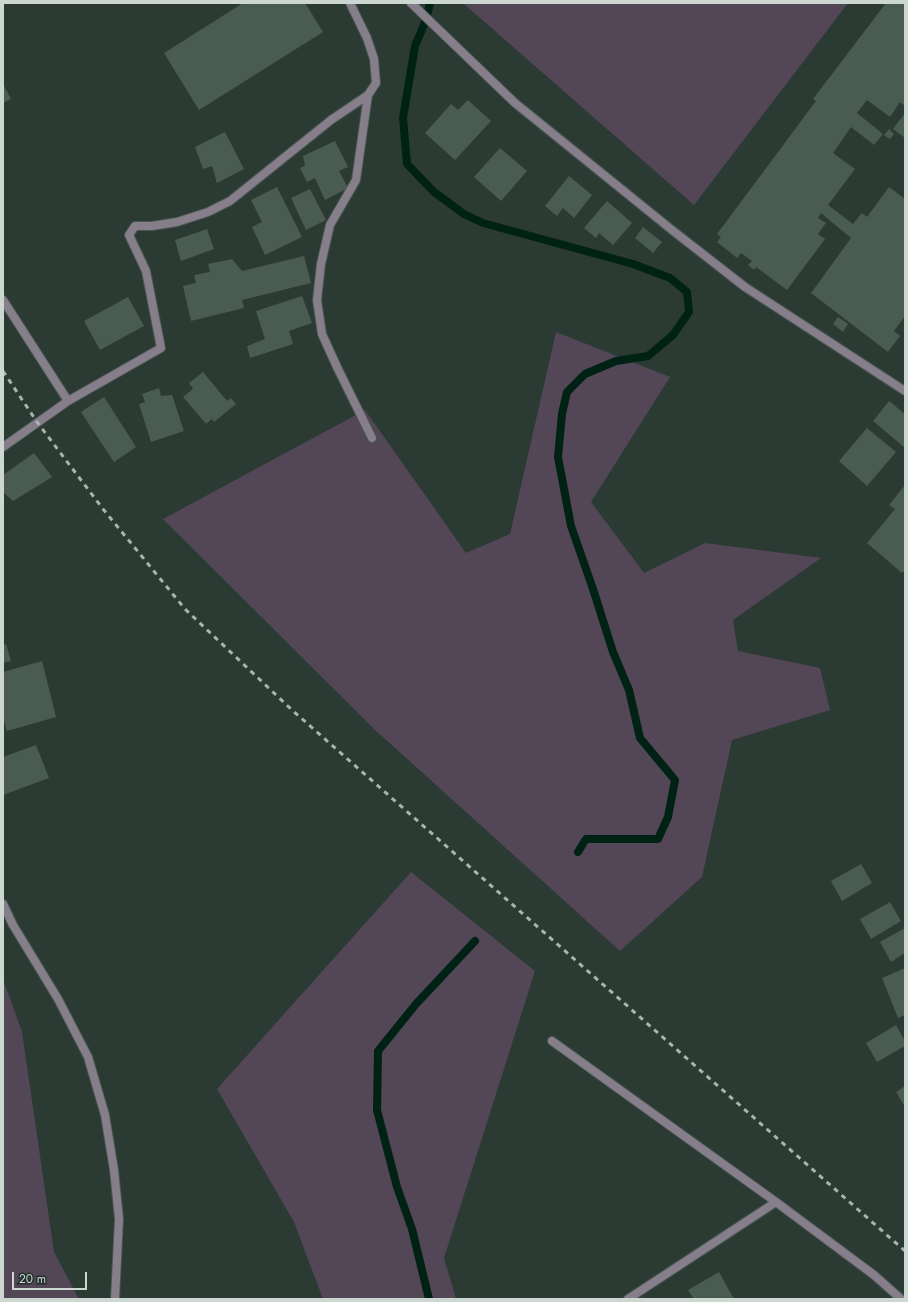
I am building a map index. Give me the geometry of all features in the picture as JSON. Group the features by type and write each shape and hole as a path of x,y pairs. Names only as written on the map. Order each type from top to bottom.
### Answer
{"street":[{"path":"3,447 68,401 160,348 146,271 129,235 134,226 152,226 177,222 208,212 230,200 331,120 368,95 376,83 374,59 367,38 350,3"},
{"path":"411,3 515,102 672,230 739,282 905,391"},
{"path":"368,95 356,180 330,225 321,264 317,300 322,334 372,438"},
{"path":"3,300 68,401"},
{"path":"3,904 13,925 58,998 88,1058 105,1116 114,1170 119,1219 115,1299"},
{"path":"552,1041 776,1202 874,1275 901,1299"},
{"path":"628,1299 776,1202"}],"shaded area":[{"path":"463,3 848,3 694,205"},
{"path":"556,332 670,377 591,502 644,573 705,543 821,558 733,620 738,651 820,668 830,710 732,740 702,877 620,951 374,729 163,519 365,410 466,553 510,534"},
{"path":"411,872 535,971 444,1258 456,1299 323,1299 294,1222 217,1089"},
{"path":"3,979 22,1032 54,1252 79,1299 3,1299"}],"building":[{"path":"243,3 305,3 323,32 199,110 164,53"},
{"path":"886,3 903,3 905,5 905,106 900,102 890,117 867,100 857,113 883,134 874,145 851,127 833,153 855,169 828,205 853,224 862,213 867,217 889,187 905,199 905,316 894,331 900,336 888,352 811,293 851,238 821,213 818,218 826,223 818,234 825,239 787,290 756,267 754,270 748,265 752,261 741,253 737,258 717,242 721,237 717,234 816,101 813,99"},
{"path":"3,84 11,99 3,103"},
{"path":"468,100 491,121 455,160 425,133 451,104 458,110"},
{"path":"905,113 905,138 893,129"},
{"path":"889,129 894,134 890,139 884,135"},
{"path":"225,132 244,169 217,183 212,166 203,169 195,147"},
{"path":"335,141 348,167 339,171 348,188 325,200 315,178 307,182 300,168 305,166 303,156"},
{"path":"500,148 527,171 501,201 474,177"},
{"path":"569,176 592,195 574,218 563,208 557,216 545,206"},
{"path":"277,187 302,237 265,255 252,227 262,222 251,200"},
{"path":"310,189 326,220 306,230 291,198"},
{"path":"607,201 632,223 613,245 599,233 596,238 584,228"},
{"path":"643,227 662,242 653,253 635,238"},
{"path":"207,229 214,249 181,261 175,240"},
{"path":"304,256 311,283 242,300 244,308 191,321 183,286 196,283 194,275 210,272 208,264 232,259 242,271"},
{"path":"302,296 312,323 289,331 293,344 250,358 247,346 265,339 256,311"},
{"path":"128,297 144,326 100,350 84,321"},
{"path":"838,317 848,324 843,332 833,324"},
{"path":"203,372 227,401 231,398 236,404 214,422 212,419 206,424 183,397 193,389 189,383"},
{"path":"159,388 161,396 172,395 184,431 151,442 139,404 145,402 142,394"},
{"path":"104,397 136,447 114,462 81,412"},
{"path":"889,401 905,414 905,448 873,421"},
{"path":"867,428 896,452 867,486 839,461"},
{"path":"34,453 52,477 13,501 3,492 3,475"},
{"path":"905,485 905,570 902,573 867,543 895,509 889,505"},
{"path":"6,644 11,661 3,663 3,645"},
{"path":"42,661 56,717 7,731 3,717 3,672"},
{"path":"36,745 49,778 3,795 3,757"},
{"path":"861,864 872,883 842,901 831,881"},
{"path":"890,902 901,921 871,939 860,919"},
{"path":"905,928 905,953 891,962 880,942"},
{"path":"905,968 905,1015 898,1018 882,978"},
{"path":"896,1025 905,1041 905,1046 877,1062 866,1043"},
{"path":"905,1086 905,1107 896,1092"},
{"path":"719,1272 734,1299 694,1299 688,1290"}],"waterway":[{"path":"430,3 426,20 415,46 403,118 407,164 434,192 464,214 483,223 633,264 670,278 687,292 689,312 673,335 648,356 616,361 585,374 567,392 562,414 558,457 571,526 613,652 629,690 640,738 675,780 668,817 658,839 586,839 578,852"},
{"path":"429,1299 412,1229 397,1187 377,1110 378,1051 416,1004 475,941"}],"railway":[{"path":"3,371 37,422 103,509 185,609 292,710 905,1251"}]}
